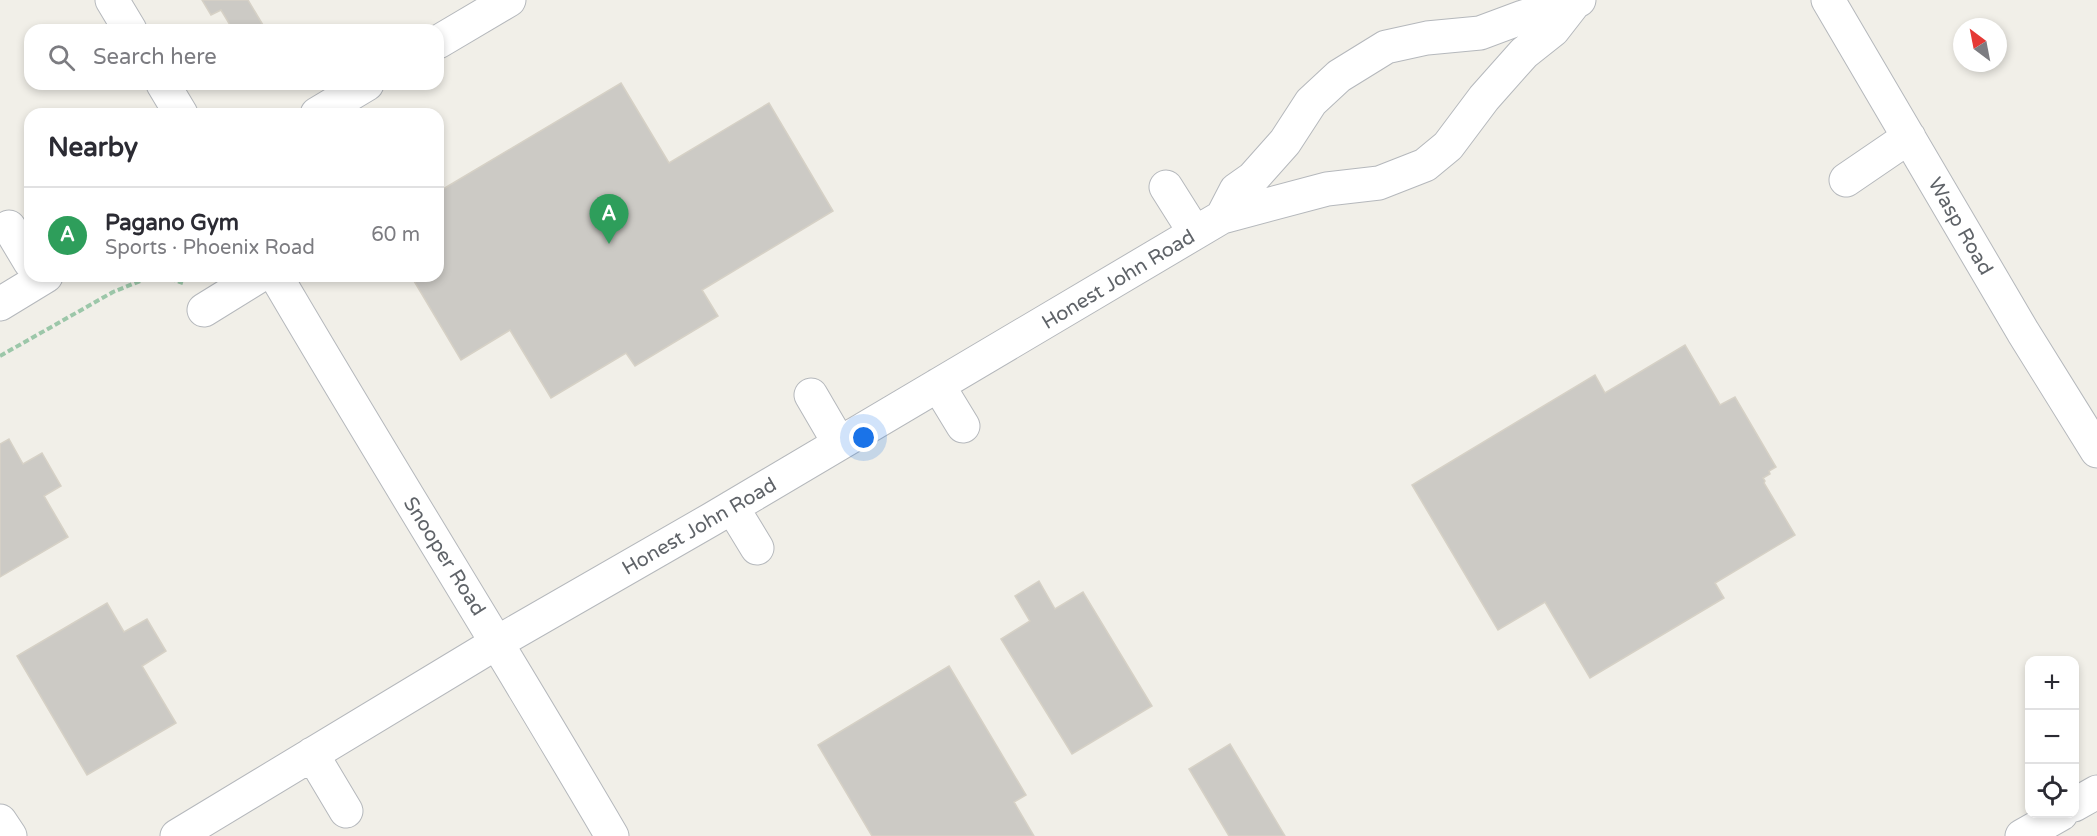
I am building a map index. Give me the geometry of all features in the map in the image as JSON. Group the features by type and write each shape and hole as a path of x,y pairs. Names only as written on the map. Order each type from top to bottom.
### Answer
{"street":[{"path":"112,0 126,24"},
{"path":"444,38 509,0"},
{"name":"Wasp Road","path":"1828,0 2023,332 2097,452"},
{"name":"Honest John Road","path":"1222,218 1236,190 1253,178 1284,142 1311,102 1339,76 1386,47 1428,38 1480,33 1577,1"},
{"name":"Honest John Road","path":"177,836 498,642 1222,218 1327,189 1379,183 1425,165 1448,146 1490,91 1524,53 1553,30 1577,1"},
{"path":"167,90 177,108"},
{"path":"327,108 357,90"},
{"path":"1846,180 1909,137"},
{"path":"1166,187 1195,233"},
{"path":"9,227 24,250"},
{"path":"0,304 29,282"},
{"path":"205,309 249,282"},
{"name":"Snooper Road","path":"280,282 360,419 498,642 612,836"},
{"path":"938,385 963,426"},
{"path":"811,395 840,443"},
{"path":"732,507 757,548"},
{"path":"312,754 346,811"},
{"path":"2079,802 2097,792"},
{"path":"2022,836 2053,818"},
{"path":"0,821 10,836"}],"path":[{"path":"0,356 113,292 138,282"},
{"path":"181,282 195,291 205,309"}],"building":[{"path":"202,0 248,0 262,24 229,24 221,10 211,15"},
{"path":"621,83 669,163 769,103 833,211 702,290 718,316 635,366 626,353 551,398 510,330 461,360 415,282 444,282 444,188"},
{"path":"1685,345 1720,405 1735,397 1776,467 1763,478 1764,483 1795,535 1715,583 1724,598 1590,678 1545,602 1498,630 1412,485 1595,375 1605,393"},
{"path":"9,439 23,464 42,453 61,486 44,496 68,537 0,577 0,444"},
{"path":"1039,581 1055,609 1083,592 1152,706 1072,754 1001,639 1030,621 1015,596"},
{"path":"107,603 124,632 147,619 166,651 142,666 176,723 87,775 17,656"},
{"path":"949,666 1026,795 1014,802 1034,836 872,836 818,745"},
{"path":"1230,744 1285,836 1229,836 1189,769"}],"place":[{"name":"Pagano Gym","path":"609,244"}]}
